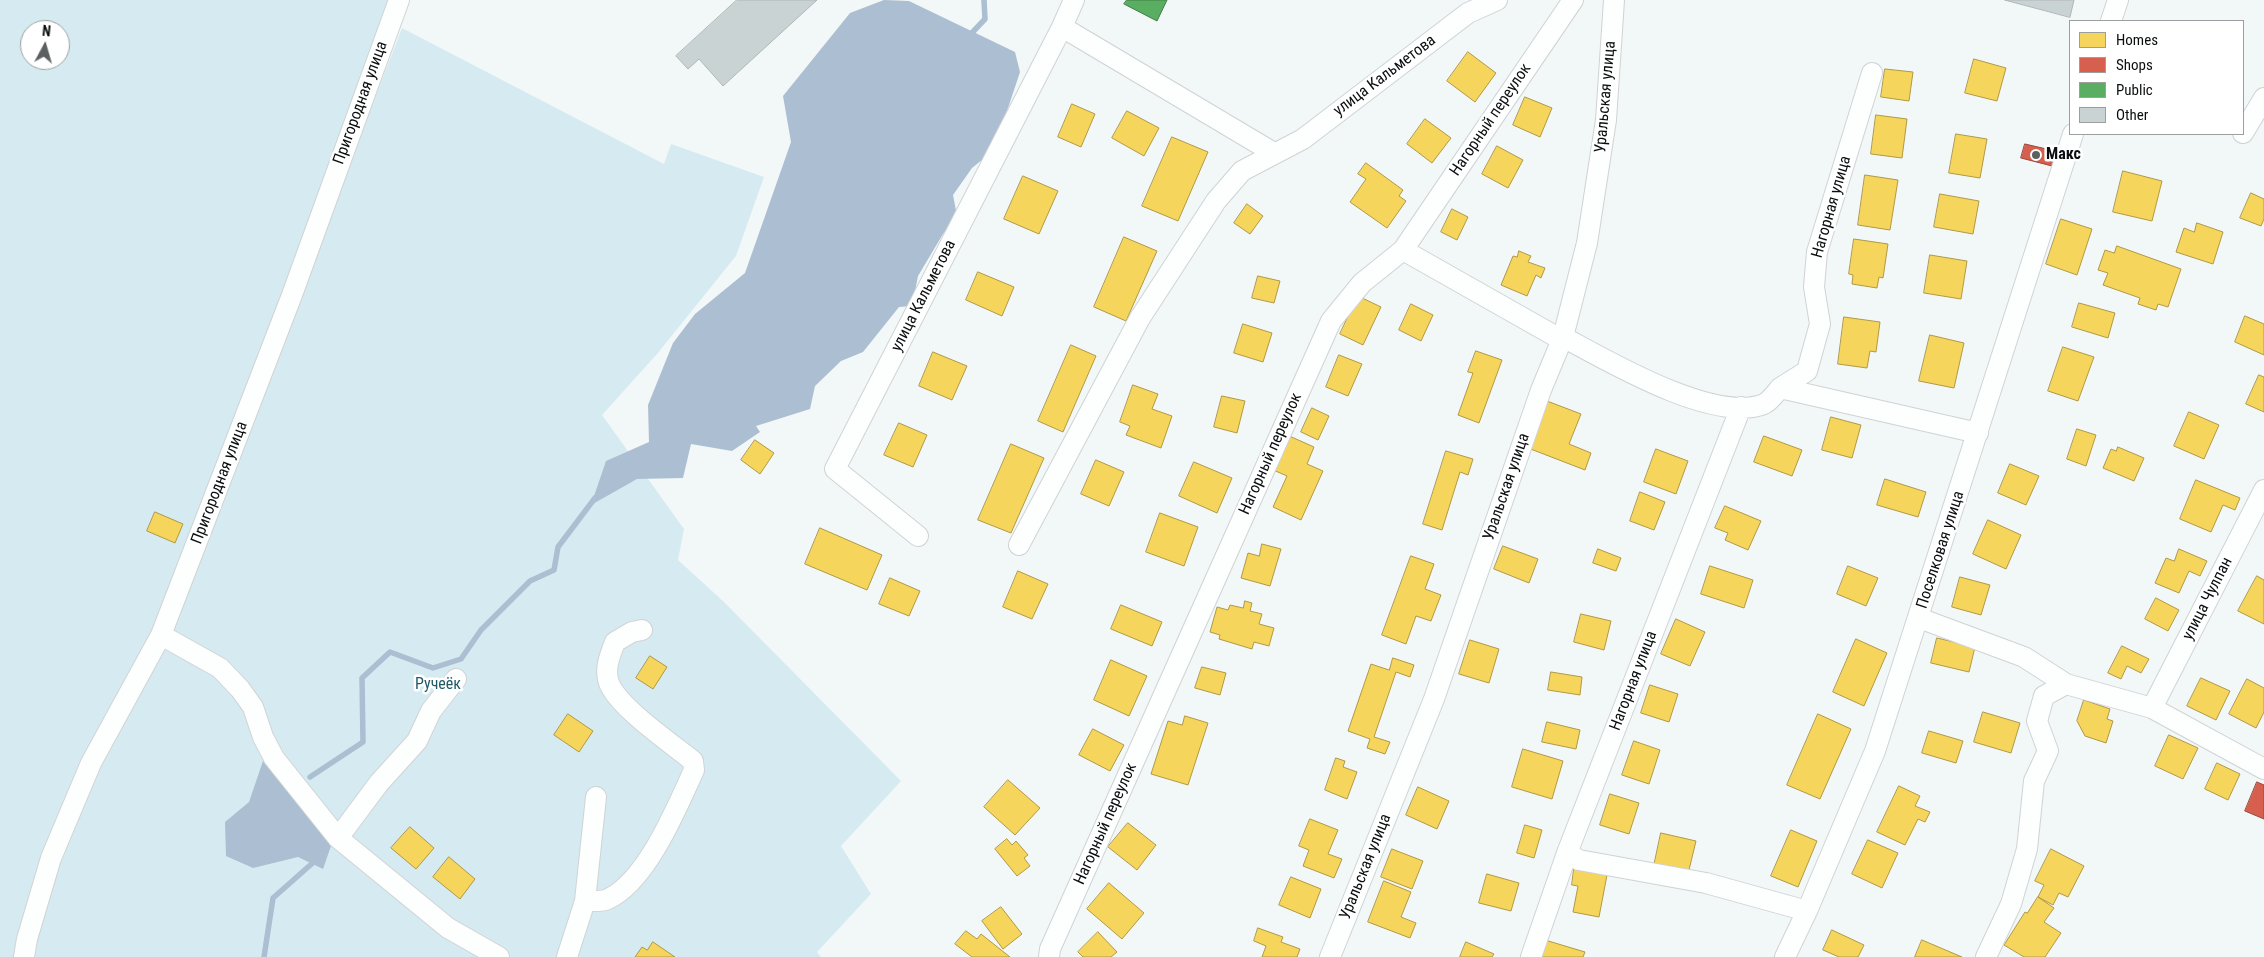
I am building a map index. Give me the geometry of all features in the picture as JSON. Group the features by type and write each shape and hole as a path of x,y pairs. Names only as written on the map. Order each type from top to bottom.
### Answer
{"street":[{"name":"Пригородная улица","path":"24,957 27,939 51,858 91,763 161,635 292,295 398,0"},
{"name":"улица Кальметова","path":"918,536 834,469 1062,28 1074,0"},
{"name":"улица Кальметова","path":"1019,546 1140,318 1216,201 1242,171 1304,139 1468,13 1497,0"},
{"name":"Нагорный переулок","path":"1049,957 1050,949 1331,321 1362,283 1403,250 1573,0"},
{"name":"Уральская улица","path":"1330,957 1434,699 1541,390 1562,339 1587,243 1606,120 1614,0"},
{"path":"2111,20 2118,0"},
{"path":"1062,28 1274,153"},
{"name":"Нагорная улица","path":"1403,250 1562,339 1644,380 1702,402 1741,407 1765,404 1780,388 1807,371 1820,324 1814,287 1817,252 1872,73"},
{"path":"2244,132 2264,98"},
{"name":"Поселковая улица","path":"1785,957 1807,911 1875,751 2073,135"},
{"path":"1780,388 1978,432"},
{"name":"Нагорная улица","path":"1531,957 1567,853 1741,407"},
{"name":"улица Чулпан","path":"2152,708 2264,490"},
{"path":"1919,618 2024,657 2066,684 2152,708 2264,769"},
{"path":"585,901 607,900 630,883 667,830 694,770 693,761 626,706 609,682 607,664 615,642 632,632 642,630"},
{"path":"161,635 220,668 240,690 253,707 263,737 274,758 338,838 448,928 499,957"},
{"path":"338,838 379,783 417,741 431,711 456,680"},
{"path":"1986,957 2011,904 2027,849 2034,781 2048,750 2037,721 2044,696 2066,684"},
{"path":"567,957 585,901 596,797"},
{"path":"1567,853 1580,860 1706,882 1807,911"}],"green space":[{"path":"0,0 392,0 146,653 21,957 0,957"},
{"name":"Ручеёк","path":"402,28 664,164 671,144 764,177 736,256 657,354 602,415 684,529 678,560 724,602 901,781 841,846 871,894 817,952 821,957 30,957 57,855 101,758 161,649"}],"water":[{"path":"884,0 909,1 1015,52 1020,72 994,150 972,168 953,195 957,216 943,234 918,276 912,306 899,307 863,352 841,361 815,386 810,409 756,426 760,432 732,451 691,444 683,478 637,479 591,505 606,461 649,442 648,405 673,343 695,314 745,273 791,142 783,96 850,13"},
{"path":"263,761 331,846 323,869 298,857 253,868 226,856 225,822 249,802"}],"building: Homes":[{"path":"1468,52 1496,73 1475,102 1447,81"},
{"path":"1974,59 2006,68 1997,101 1965,93"},
{"path":"1885,69 1913,72 1909,101 1881,97"},
{"path":"1525,97 1552,108 1540,137 1513,125"},
{"path":"1072,104 1095,114 1081,147 1058,137"},
{"path":"1127,111 1159,128 1144,156 1112,138"},
{"path":"1876,115 1907,119 1902,158 1871,154"},
{"path":"1425,119 1451,138 1432,163 1407,144"},
{"path":"1956,134 1987,139 1980,178 1949,173"},
{"path":"1172,137 1208,152 1178,221 1142,206"},
{"path":"1497,146 1523,160 1508,188 1482,174"},
{"path":"1366,163 1403,190 1399,196 1406,201 1387,228 1350,202 1366,179 1358,174"},
{"path":"2123,171 2162,181 2152,221 2113,212"},
{"path":"1865,175 1898,180 1890,230 1858,225"},
{"path":"1023,176 1058,191 1039,234 1004,219"},
{"path":"2251,193 2264,199 2264,219 2261,226 2240,218"},
{"path":"1940,194 1979,201 1973,234 1934,227"},
{"path":"1247,204 1263,216 1250,234 1234,223"},
{"path":"1452,209 1468,217 1457,240 1441,232"},
{"path":"2061,219 2092,229 2077,275 2046,264"},
{"path":"2197,223 2223,232 2213,264 2176,252 2184,228 2194,232"},
{"path":"1124,237 1157,251 1126,321 1094,307"},
{"path":"1854,239 1888,244 1883,278 1879,277 1877,288 1852,284 1853,275 1849,274"},
{"path":"2117,246 2181,269 2168,307 2158,304 2156,310 2138,304 2140,298 2103,285 2108,273 2098,270 2105,250 2114,253"},
{"path":"1519,251 1531,256 1528,262 1545,268 1541,278 1536,275 1527,296 1501,285 1513,256 1517,257"},
{"path":"1930,255 1967,261 1961,299 1924,293"},
{"path":"978,272 1014,287 1002,316 966,300"},
{"path":"1258,276 1280,281 1274,303 1252,298"},
{"path":"1358,296 1381,307 1363,345 1340,334"},
{"path":"2079,303 2115,313 2108,338 2072,327"},
{"path":"1411,304 1433,315 1421,341 1399,330"},
{"path":"2245,316 2264,324 2264,355 2235,342"},
{"path":"1844,317 1880,322 1876,352 1870,351 1867,368 1838,364"},
{"path":"1243,324 1272,333 1263,362 1234,353"},
{"path":"1930,335 1964,343 1954,388 1919,381"},
{"path":"1071,345 1096,356 1063,432 1038,421"},
{"path":"2063,347 2094,357 2078,401 2048,391"},
{"path":"1476,351 1502,360 1479,423 1458,415 1473,373 1468,372"},
{"path":"933,352 967,366 952,400 919,386"},
{"path":"1339,355 1362,364 1348,396 1326,387"},
{"path":"2259,375 2264,377 2264,412 2246,404"},
{"path":"1133,385 1158,394 1152,409 1172,416 1161,448 1126,435 1130,426 1120,422"},
{"path":"1222,396 1245,401 1237,433 1214,427"},
{"path":"1547,401 1581,414 1569,444 1591,453 1585,470 1528,448"},
{"path":"1312,408 1329,416 1318,440 1301,432"},
{"path":"2189,412 2219,425 2204,459 2174,446"},
{"path":"1831,417 1861,425 1852,458 1822,450"},
{"path":"899,423 927,435 913,467 884,455"},
{"path":"2077,429 2096,435 2086,466 2067,459"},
{"path":"1287,435 1314,447 1307,464 1323,471 1301,520 1273,507 1287,476 1271,469"},
{"path":"1764,436 1802,450 1792,476 1754,462"},
{"path":"755,440 774,453 760,474 741,460"},
{"path":"1011,444 1044,458 1011,533 978,520"},
{"path":"2118,447 2144,458 2134,481 2103,468 2111,449 2116,451"},
{"path":"1656,449 1688,461 1676,494 1644,482"},
{"path":"1446,451 1473,459 1468,475 1460,472 1442,530 1423,524"},
{"path":"1096,460 1124,472 1109,506 1081,494"},
{"path":"1194,462 1232,478 1217,513 1179,496"},
{"path":"2010,464 2039,476 2026,505 1998,493"},
{"path":"1885,479 1926,492 1918,517 1877,505"},
{"path":"2196,480 2240,498 2235,510 2223,505 2211,532 2180,519"},
{"path":"1640,492 1665,502 1654,530 1630,521"},
{"path":"1725,506 1761,521 1748,550 1725,540 1728,533 1715,528"},
{"path":"155,512 183,524 175,543 147,531"},
{"path":"1160,513 1198,527 1184,566 1146,552"},
{"path":"1988,520 2021,535 2006,569 1973,554"},
{"path":"820,528 882,555 867,590 805,564"},
{"path":"1262,544 1281,549 1270,586 1241,578 1248,553 1259,556"},
{"path":"1503,546 1538,559 1529,583 1494,569"},
{"path":"1598,549 1621,558 1616,571 1593,563"},
{"path":"2179,549 2207,561 2200,576 2189,571 2179,593 2155,583 2166,558 2174,561"},
{"path":"1411,556 1434,564 1425,589 1441,595 1431,621 1416,616 1406,644 1382,635"},
{"path":"1710,566 1753,580 1744,608 1701,594"},
{"path":"1848,566 1878,578 1866,606 1837,594"},
{"path":"1018,571 1048,584 1032,619 1003,607"},
{"path":"2257,576 2264,580 2264,624 2238,611"},
{"path":"1960,577 1990,585 1981,615 1952,607"},
{"path":"890,578 920,591 909,616 879,604"},
{"path":"2156,598 2179,610 2168,631 2145,619"},
{"path":"1245,601 1252,603 1250,611 1262,614 1259,624 1274,628 1269,646 1254,642 1252,649 1219,639 1220,635 1210,632 1217,607 1228,610 1230,605 1243,608"},
{"path":"1121,605 1162,622 1152,646 1111,629"},
{"path":"1581,614 1611,621 1604,650 1574,642"},
{"path":"1676,619 1705,632 1690,666 1661,654"},
{"path":"1937,638 1975,647 1969,672 1931,663"},
{"path":"1856,639 1887,653 1864,706 1833,692"},
{"path":"1470,640 1499,649 1489,683 1459,674"},
{"path":"2122,646 2149,659 2141,673 2127,666 2121,679 2108,673"},
{"path":"650,656 667,667 653,689 636,678"},
{"path":"1393,658 1414,665 1410,677 1396,672 1374,737 1390,742 1385,754 1367,748 1370,739 1348,731 1371,664 1389,670"},
{"path":"1111,660 1147,676 1129,716 1094,700"},
{"path":"1202,667 1226,673 1220,695 1195,688"},
{"path":"1551,672 1582,677 1580,695 1548,690"},
{"path":"2201,678 2230,691 2216,720 2187,706"},
{"path":"2247,679 2264,688 2264,712 2256,728 2229,714"},
{"path":"1650,685 1678,694 1669,722 1641,713"},
{"path":"2084,700 2110,709 2107,719 2113,721 2106,743 2085,736 2077,721"},
{"path":"1983,712 2020,723 2011,753 1974,742"},
{"path":"568,714 593,731 579,752 554,735"},
{"path":"1818,714 1851,729 1820,799 1787,785"},
{"path":"1185,716 1208,723 1188,785 1151,774 1168,721 1182,725"},
{"path":"1547,722 1580,730 1576,749 1542,742"},
{"path":"1093,729 1124,745 1110,771 1079,755"},
{"path":"1929,731 1963,741 1956,763 1922,753"},
{"path":"2169,735 2198,748 2183,779 2155,766"},
{"path":"1634,741 1660,750 1649,784 1622,775"},
{"path":"1523,749 1563,761 1552,799 1512,787"},
{"path":"1336,758 1345,761 1343,767 1357,772 1347,799 1325,790"},
{"path":"2217,763 2240,774 2228,800 2205,789"},
{"path":"1008,780 1040,808 1015,835 984,807"},
{"path":"1899,786 1920,796 1915,806 1930,812 1925,822 1918,819 1905,845 1877,832"},
{"path":"1418,787 1449,801 1437,829 1406,815"},
{"path":"1610,794 1639,803 1629,834 1600,825"},
{"path":"1310,819 1338,830 1328,854 1342,859 1334,878 1303,866 1309,850 1299,846"},
{"path":"1128,823 1156,845 1137,870 1108,847"},
{"path":"1525,825 1542,830 1534,858 1517,853"},
{"path":"410,827 434,848 416,869 391,848"},
{"path":"1791,830 1817,841 1798,887 1771,876"},
{"path":"1661,833 1696,841 1688,874 1654,866"},
{"path":"1007,839 1012,845 1016,841 1028,855 1024,858 1030,866 1017,876 995,849"},
{"path":"1868,840 1898,853 1882,888 1852,874"},
{"path":"1392,849 1423,861 1412,889 1381,877"},
{"path":"2051,849 2084,866 2068,897 2059,893 2053,905 2038,897 2044,885 2035,881"},
{"path":"449,857 475,879 460,899 433,877"},
{"path":"1574,869 1607,875 1599,917 1573,912 1578,886 1572,885"},
{"path":"1487,874 1519,883 1511,911 1479,903"},
{"path":"1291,877 1321,889 1310,918 1279,905"},
{"path":"1384,881 1411,892 1401,917 1416,923 1410,938 1368,922"},
{"path":"1109,883 1144,913 1122,939 1087,909"},
{"path":"2038,897 2054,908 2044,922 2061,933 2045,957 2024,957 2004,945 2025,912 2027,913"},
{"path":"1001,907 1022,934 1003,949 982,921"},
{"path":"1258,928 1283,937 1281,942 1300,949 1297,957 1262,957 1266,946 1254,941"},
{"path":"1832,930 1864,945 1858,957 1839,957 1823,950"},
{"path":"966,931 977,939 981,934 1010,957 972,957 955,944"},
{"path":"1098,932 1117,952 1111,957 1083,957 1078,952"},
{"path":"1545,940 1585,952 1583,957 1539,957"},
{"path":"1922,940 1962,957 1915,957"},
{"path":"653,942 675,957 635,957 642,947 647,950"},
{"path":"1466,942 1494,954 1492,957 1460,957"}],"building: Shops":[{"path":"2025,144 2055,151 2052,166 2021,158"},
{"path":"2257,782 2264,785 2264,819 2245,811"}],"building: Public":[{"path":"1127,0 1167,0 1157,21 1124,4"}],"building: Other":[{"path":"737,0 817,0 723,86 699,59 688,69 676,56"},
{"path":"2005,0 2074,0 2070,17"}],"waterway":[{"path":"969,36 985,19 984,0"},
{"path":"310,777 363,742 362,678 390,652 433,668 461,659 481,630 530,581 554,570 558,547 595,498"},
{"path":"264,957 273,898 316,860"}],"place":[{"name":"Макс","path":"2036,155"}]}
